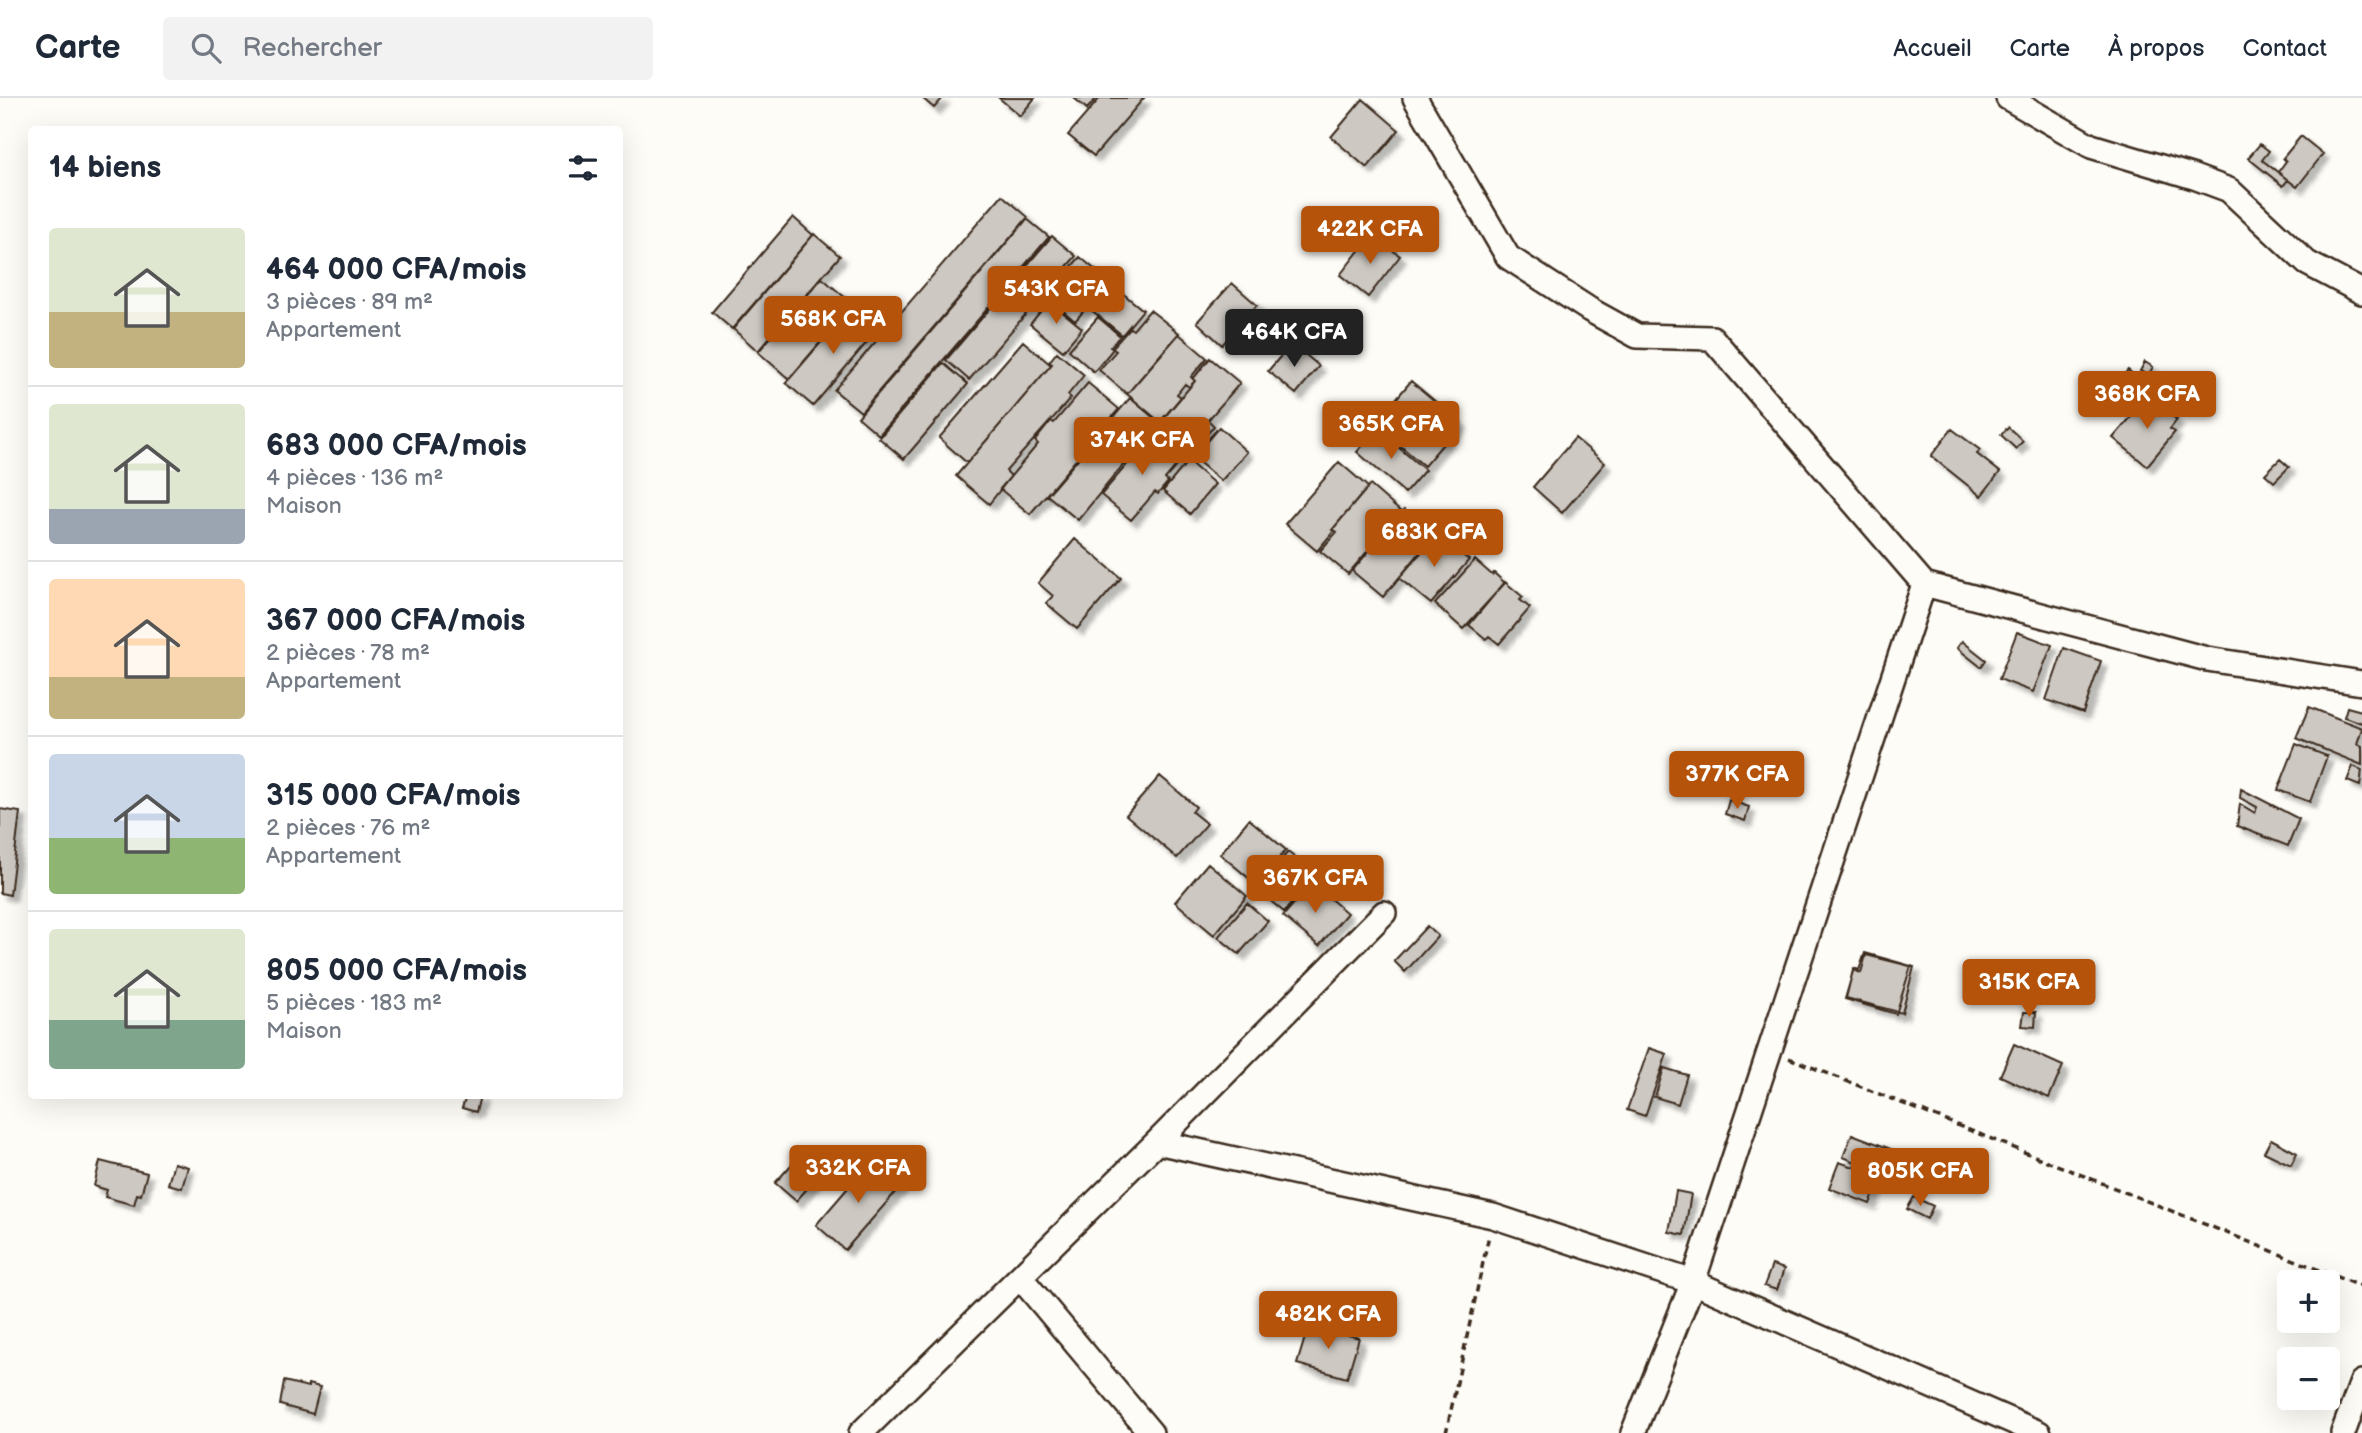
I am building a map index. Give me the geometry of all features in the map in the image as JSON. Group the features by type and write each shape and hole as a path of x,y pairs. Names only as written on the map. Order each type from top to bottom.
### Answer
{"street":[{"path":"1415,98 1508,257 1590,310 1637,336 1712,338 1924,584 2207,659 2362,683"},
{"path":"2008,98 2091,146 2229,190 2307,262 2362,292"},
{"path":"1633,1433 1693,1282 1924,584"},
{"path":"861,1433 1157,1142 1384,913"},
{"path":"1157,1142 1493,1216 1693,1282 2039,1433"},
{"path":"1020,1277 1151,1433"},
{"path":"2343,1433 2362,1382"}],"path":[{"path":"1770,1050 2362,1287"},
{"path":"1446,1433 1493,1216"}],"building":[{"path":"922,98 943,98 934,108"},
{"path":"999,98 1035,98 1020,116"},
{"path":"1074,98 1097,98 1087,109"},
{"path":"1100,98 1144,98 1094,156 1068,135"},
{"path":"1363,99 1399,130 1367,168 1331,137"},
{"path":"2301,136 2323,154 2297,187 2278,172 2286,161 2283,158"},
{"path":"2260,144 2269,151 2262,160 2288,180 2283,186 2248,158"},
{"path":"1002,195 1028,217 861,412 834,390"},
{"path":"793,217 813,235 732,329 712,312"},
{"path":"1027,219 1049,237 879,435 858,417"},
{"path":"814,234 840,256 758,351 733,329"},
{"path":"1372,234 1400,256 1368,297 1340,275"},
{"path":"1052,236 1076,256 969,380 946,360"},
{"path":"1080,257 1110,282 1089,305 1060,280"},
{"path":"822,278 853,304 789,379 758,352"},
{"path":"1061,283 1088,306 1075,321 1048,298"},
{"path":"1110,283 1143,310 1122,335 1089,308"},
{"path":"1232,283 1257,305 1222,345 1197,322"},
{"path":"1049,301 1082,328 1063,351 1030,324"},
{"path":"853,305 879,328 813,406 786,383"},
{"path":"1150,310 1179,333 1127,394 1099,370 1116,351 1112,348 1130,328 1133,330"},
{"path":"1098,317 1120,336 1094,372 1069,350"},
{"path":"1179,334 1207,358 1191,377 1195,381 1189,387 1185,384 1177,394 1181,397 1160,422 1127,394"},
{"path":"1023,341 1051,365 967,463 939,438"},
{"path":"1292,343 1319,366 1296,394 1268,371"},
{"path":"1057,352 1084,375 1068,395 1071,398 1006,471 1011,476 989,504 956,476 1052,364 1049,362"},
{"path":"1210,358 1240,383 1208,420 1214,426 1195,448 1162,420 1195,381 1193,379"},
{"path":"2145,362 2153,367 2148,375 2140,371"},
{"path":"943,363 968,384 904,459 879,438"},
{"path":"2128,370 2146,385 2139,394 2120,379"},
{"path":"1411,381 1461,423 1424,466 1375,424"},
{"path":"1088,383 1119,409 1030,514 1000,489 1038,444 1035,441 1051,421 1054,423"},
{"path":"2149,396 2177,420 2170,429 2175,432 2147,466 2113,438"},
{"path":"1130,398 1161,424 1143,445 1141,443 1078,520 1047,495"},
{"path":"1219,427 1247,452 1221,481 1193,457"},
{"path":"2008,427 2023,441 2016,449 2001,435"},
{"path":"1377,429 1425,470 1405,493 1357,452"},
{"path":"1952,429 1980,450 1977,454 2000,472 1981,496 1931,456"},
{"path":"1153,434 1182,459 1165,479 1168,482 1158,494 1155,492 1131,520 1101,495"},
{"path":"1575,438 1605,463 1562,513 1533,487"},
{"path":"2280,459 2289,467 2274,482 2265,474"},
{"path":"1188,461 1215,484 1190,514 1163,491"},
{"path":"1339,462 1368,487 1317,551 1285,524"},
{"path":"1370,485 1401,512 1348,574 1320,551 1337,532 1333,529"},
{"path":"1404,510 1434,536 1383,597 1352,571"},
{"path":"1436,535 1469,560 1431,604 1399,578"},
{"path":"1075,539 1121,578 1077,629 1046,603 1053,596 1038,583"},
{"path":"1475,560 1505,583 1463,629 1435,604"},
{"path":"1505,582 1523,597 1520,600 1530,608 1499,644 1489,636 1486,639 1469,625"},
{"path":"2017,632 2052,645 2033,692 1999,679"},
{"path":"1962,641 1986,660 1981,667 1957,648"},
{"path":"2064,648 2101,661 2083,713 2046,700"},
{"path":"2309,707 2362,728 2357,744 2362,746 2362,765 2296,738"},
{"path":"2347,707 2362,711 2362,723 2344,717"},
{"path":"2296,744 2327,756 2310,802 2278,790"},
{"path":"2353,766 2362,770 2360,786 2347,781"},
{"path":"1160,776 1196,807 1192,812 1207,824 1177,858 1126,815"},
{"path":"2241,789 2299,819 2288,846 2237,826 2240,804 2255,813 2257,807 2240,798"},
{"path":"1729,800 1749,807 1745,821 1725,814"},
{"path":"0,809 20,812 10,895 0,893"},
{"path":"1249,819 1286,850 1257,885 1220,854"},
{"path":"1288,852 1316,875 1284,912 1256,889"},
{"path":"1208,863 1247,896 1214,935 1175,902"},
{"path":"1312,883 1347,913 1319,946 1283,916"},
{"path":"1247,903 1268,921 1239,954 1218,937"},
{"path":"1427,926 1438,936 1405,972 1394,961"},
{"path":"1865,953 1911,966 1896,1014 1845,999 1854,968 1859,970"},
{"path":"1866,955 1914,967 1902,1013 1846,998 1853,970 1861,973"},
{"path":"2024,1012 2036,1012 2035,1027 2022,1026"},
{"path":"2014,1044 2063,1066 2049,1098 2000,1076"},
{"path":"1649,1048 1667,1054 1645,1116 1627,1110"},
{"path":"1664,1068 1687,1075 1678,1104 1655,1097"},
{"path":"465,1099 479,1099 476,1112 462,1108"},
{"path":"1852,1134 1891,1149 1870,1204 1829,1188 1839,1162 1854,1167 1856,1162 1843,1157"},
{"path":"2271,1139 2297,1153 2291,1165 2264,1152"},
{"path":"100,1161 147,1173 141,1195 137,1194 134,1205 105,1197 107,1190 94,1186"},
{"path":"871,1161 901,1186 845,1250 816,1225"},
{"path":"174,1163 188,1167 182,1188 168,1184"},
{"path":"793,1163 814,1181 796,1201 775,1183"},
{"path":"1676,1191 1691,1194 1684,1235 1669,1232"},
{"path":"1914,1197 1933,1206 1927,1219 1907,1209"},
{"path":"1772,1265 1784,1269 1777,1290 1764,1286"},
{"path":"1309,1324 1359,1338 1347,1378 1297,1364"},
{"path":"284,1381 320,1387 313,1414 280,1405"}]}
